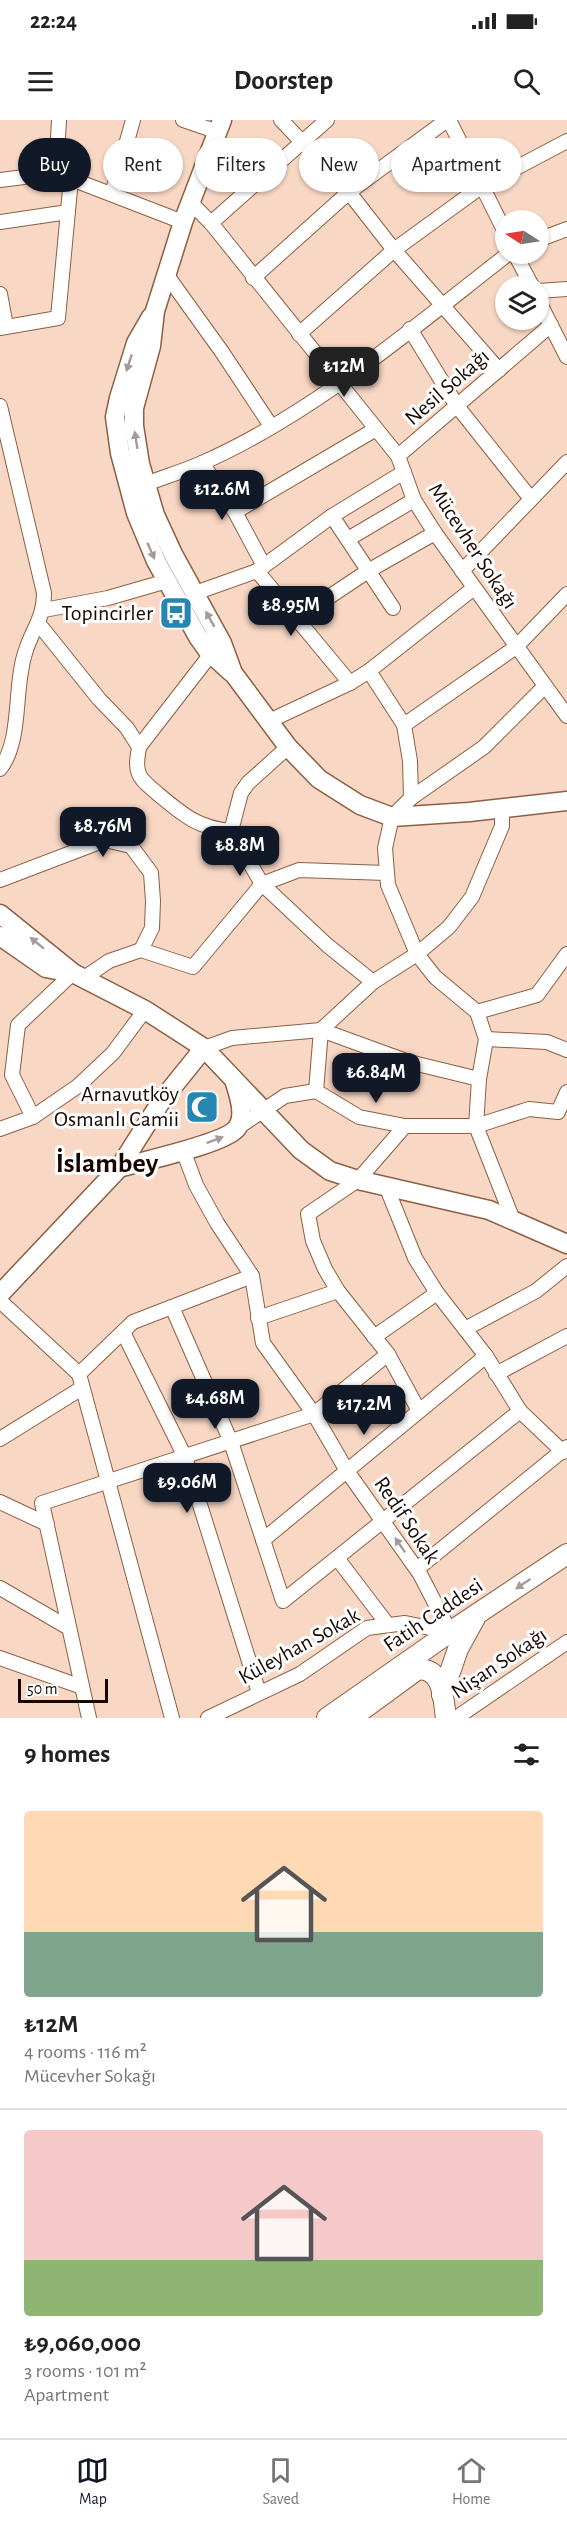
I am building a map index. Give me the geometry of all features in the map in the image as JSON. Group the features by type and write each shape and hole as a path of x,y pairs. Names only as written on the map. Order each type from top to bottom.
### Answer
{"main road":[{"path":"220,126 190,202 166,274 155,311 151,346 134,408 136,446 162,532 222,643 233,673"},
{"path":"155,311 136,343 115,417 120,453 136,513 166,581 198,637 211,654 233,673 267,722 288,747 319,778 344,796 392,817 469,812 567,801"},
{"path":"0,914 79,976 145,1010 204,1048 263,1111 316,1161 330,1171 358,1180 468,1204 513,1220 567,1244"},
{"path":"0,936 46,968 79,976"},
{"path":"0,1294 119,1168 162,1100 204,1048"},
{"path":"119,1168 218,1141 237,1128 241,1116 234,1081"},
{"name":"Fatih Caddesi","path":"327,1718 567,1554"},
{"path":"442,1695 458,1649 478,1613"},
{"path":"351,1718 440,1652 450,1632"},
{"path":"418,1669 433,1672 440,1682 446,1718"}],"street":[{"path":"58,138 59,120"},
{"path":"112,194 133,120"},
{"path":"183,120 220,126"},
{"path":"281,120 299,140"},
{"path":"306,138 327,120"},
{"path":"379,170 448,120 457,138"},
{"path":"522,165 567,141"},
{"path":"211,223 299,144"},
{"path":"0,180 18,178"},
{"path":"91,186 183,222"},
{"path":"0,294 3,327 58,318 70,192"},
{"path":"253,278 349,192 394,250 499,370"},
{"path":"299,334 394,250 474,192"},
{"path":"485,192 495,212"},
{"name":"Mücevher Sokağı","path":"190,202 211,223 398,456 414,500 435,533 545,686 562,698 567,716"},
{"path":"0,222 68,212"},
{"path":"549,236 567,229"},
{"path":"146,484 202,463 271,426 339,383 495,264"},
{"path":"166,274 271,426"},
{"path":"549,290 567,289"},
{"path":"549,321 565,350"},
{"name":"Nesil Sokağı","path":"398,456 551,325"},
{"path":"410,330 457,406 531,499"},
{"path":"0,406 44,593 44,610 25,651 15,708 14,739 6,761 0,769"},
{"path":"235,512 376,429"},
{"path":"462,571 567,462"},
{"path":"202,463 235,512 260,568 296,619 350,683"},
{"path":"195,593 260,568 332,516 404,471"},
{"path":"348,539 414,500"},
{"path":"332,516 393,608"},
{"path":"296,619 368,571 435,533"},
{"path":"44,610 108,598 166,581"},
{"path":"267,722 350,683 369,671 474,588"},
{"path":"404,725 516,647 567,594"},
{"path":"38,624 99,699 127,728 139,747"},
{"path":"211,654 139,747 136,763 139,775 146,783 186,818 206,827 231,831"},
{"path":"369,671 404,725 410,761 411,798"},
{"path":"513,1220 476,1126 479,1079 486,1039 477,1012 435,977 417,954 388,885 385,848 392,817 411,798 484,747 545,686"},
{"path":"288,747 248,783 241,793 231,831 262,884 327,945 373,982"},
{"path":"316,1091 321,1030 373,982 417,954 449,927 472,897 502,826 502,808"},
{"path":"0,880 105,840 131,846 151,873 152,928 141,950"},
{"path":"33,1118 6,1078 18,1025 79,976 109,961 141,950 193,967 262,884 299,870 386,873"},
{"path":"477,1012 537,995 567,954"},
{"path":"0,1129 33,1118 78,1086 113,1053 145,1010"},
{"path":"204,1048 232,1038 321,1030 410,1062 479,1079"},
{"path":"486,1039 547,1042 567,1050"},
{"path":"237,1128 285,1096 316,1091 359,1117 405,1126 476,1126 529,1108 562,1113 567,1092"},
{"path":"405,1126 358,1180 308,1214 313,1241 325,1269 338,1291 388,1354 419,1411"},
{"name":"Redif Sokak","path":"183,1150 196,1185 217,1223 252,1276 263,1343 314,1414 347,1471 417,1569 450,1632"},
{"path":"386,1186 415,1258 437,1293 486,1356 520,1411 565,1449 417,1569"},
{"path":"465,1329 536,1291 567,1266"},
{"path":"0,1439 80,1381 134,1322 252,1276"},
{"path":"258,1318 338,1291"},
{"path":"374,1337 437,1293"},
{"path":"0,1301 80,1381 172,1718"},
{"path":"172,1307 231,1442 283,1601 520,1411"},
{"path":"123,1332 185,1457 259,1693"},
{"path":"496,1374 567,1336"},
{"path":"89,1718 42,1503 314,1414 388,1354"},
{"path":"263,1540 486,1356"},
{"path":"0,1502 47,1524"},
{"path":"337,1558 388,1625"},
{"path":"0,1588 69,1628"},
{"name":"Küleyhan Sokak","path":"208,1718 300,1674 368,1628 405,1623 450,1632"},
{"name":"Nişan Sokağı","path":"456,1718 567,1642"},
{"path":"0,1658 82,1687"}],"place":[{"name":"Topincirler","path":"176,613"},
{"name":"Arnavutköy Osmanlı Camii","path":"202,1107"}],"district":[{"name":"İslambey","path":"107,1164"}]}
